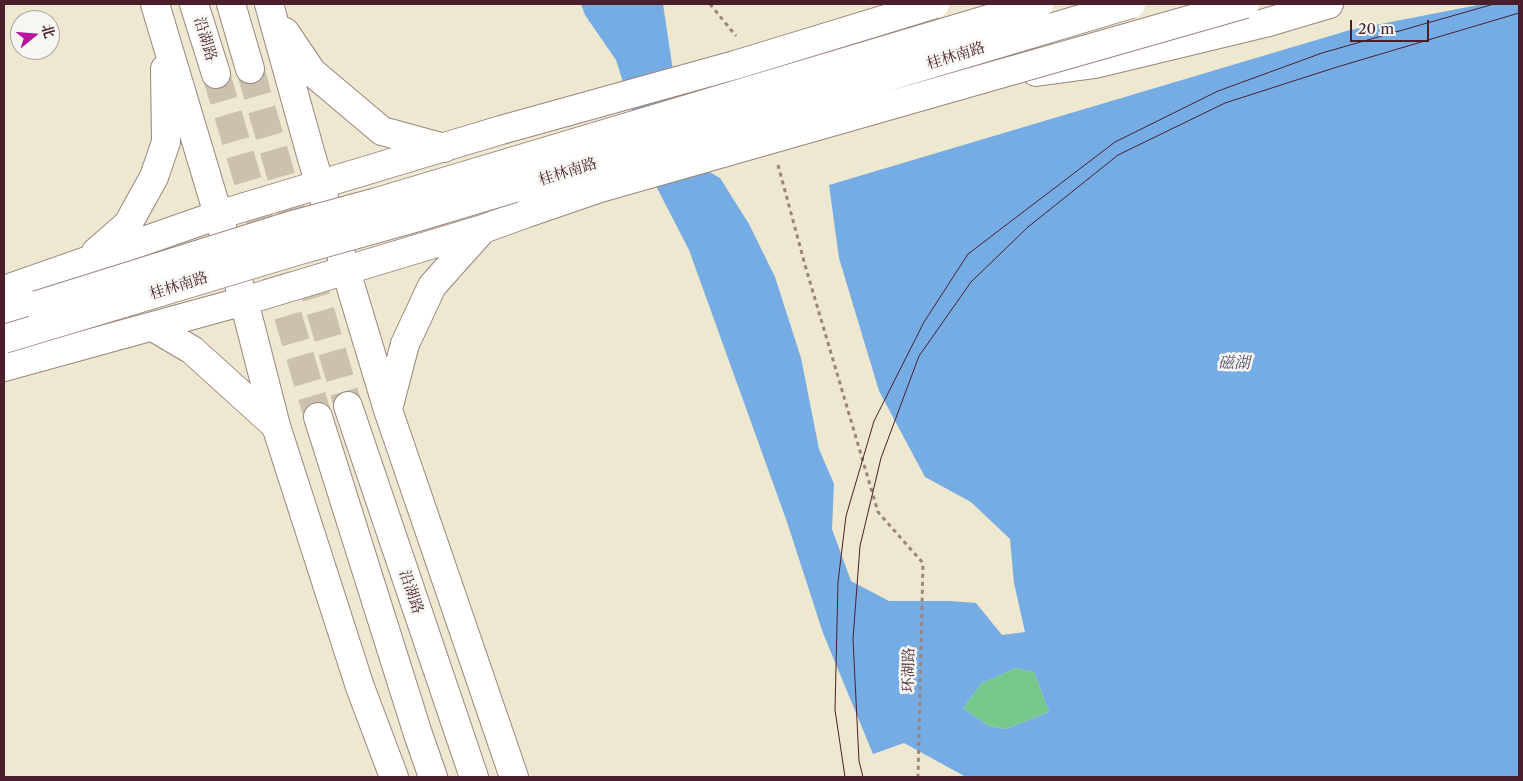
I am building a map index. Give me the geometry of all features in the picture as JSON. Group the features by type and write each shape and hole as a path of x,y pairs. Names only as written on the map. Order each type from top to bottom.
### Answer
{"main road":[{"path":"155,4 244,301 276,426 360,687 394,777"},
{"name":"沿湖路","path":"194,4 216,74"},
{"path":"231,4 250,69"},
{"path":"4,290 218,216 501,130 735,65 935,4"},
{"name":"桂林南路","path":"4,316 288,226 378,202 1039,4"},
{"name":"桂林南路","path":"4,338 1131,4"},
{"path":"4,368 244,301 483,229 600,188 1245,4"},
{"path":"981,80 1095,64 1265,23 1329,4"},
{"path":"270,7 312,72 382,131 444,148"},
{"path":"270,7 320,185 388,410 514,777"},
{"path":"87,260 128,224 154,177 166,142 164,32"},
{"path":"388,410 405,344 432,286 483,229"},
{"path":"153,327 192,350 276,426"},
{"name":"沿湖路","path":"348,406 474,777"},
{"path":"318,417 433,777"}],"path":[{"path":"710,4 739,40"},
{"name":"环湖路","path":"776,157 805,265 878,512 923,563 918,777"}],"green space":[{"path":"1016,668 1034,672 1049,712 1006,729 989,726 963,708 982,683"}],"water":[{"name":"磁湖","path":"581,4 663,4 675,84 701,167 720,178 749,224 775,277 801,358 819,449 834,484 832,529 851,581 889,601 976,603 1002,635 1025,632 1014,583 1010,539 971,502 925,477 879,391 839,258 829,185 1350,30 1483,4 1519,4 1519,777 966,777 904,743 873,754 823,633 787,522 689,250 656,186 616,60 585,15","holes":["1016,668 1034,672 1049,712 1006,729 989,726 963,708 982,683"]}],"tunnel":[{"path":"250,69 348,406"},
{"path":"216,74 318,417"}],"tram line":[{"path":"845,777 835,710 838,582 846,516 874,421 924,322 968,254 1115,142 1218,91 1322,53 1494,4"},
{"path":"863,777 859,761 853,639 860,546 881,458 919,356 971,282 1028,227 1118,155 1225,103 1337,67 1519,13"}]}
